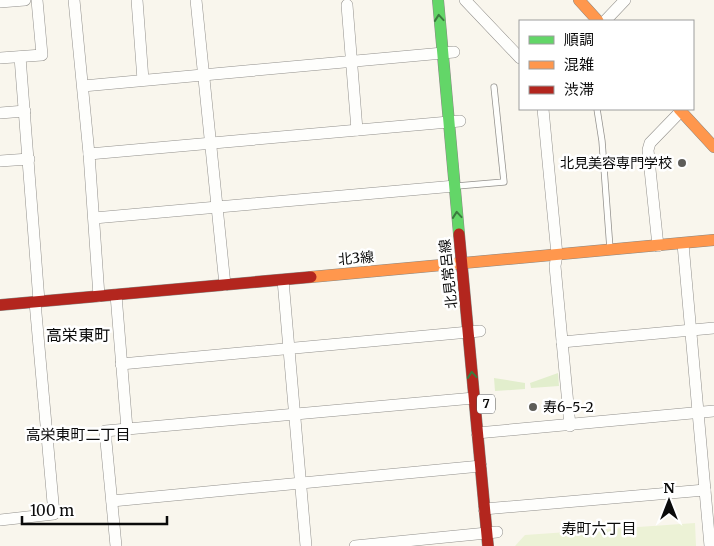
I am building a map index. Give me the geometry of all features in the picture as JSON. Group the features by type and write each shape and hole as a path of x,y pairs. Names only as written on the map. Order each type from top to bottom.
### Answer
{"main road":[{"name":"北見常呂線","path":"438,0 448,53 460,186 470,265 489,509 492,533 498,546"},
{"name":"北見常呂線","path":"448,53 449,0"},
{"path":"579,0 597,20"},
{"path":"680,110 714,147"},
{"name":"北3線","path":"0,305 470,265 714,240"},
{"name":"北見常呂線","path":"476,328 474,398 483,432 480,466 489,509"},
{"name":"北見常呂線","path":"488,546 492,533"}],"street":[{"path":"0,2 25,0"},
{"path":"0,58 42,55 37,0"},
{"path":"74,0 89,154 99,296"},
{"path":"136,0 144,80"},
{"path":"196,0 225,285"},
{"path":"465,0 519,57"},
{"path":"606,20 625,0"},
{"path":"347,5 357,130"},
{"path":"83,86 448,53"},
{"path":"0,520 54,514 20,57"},
{"path":"544,110 558,255 555,266 570,426"},
{"path":"658,246 648,150 650,143 680,110"},
{"path":"0,113 25,111"},
{"path":"89,154 454,122"},
{"path":"0,161 29,159"},
{"path":"94,218 460,186"},
{"path":"683,244 710,546"},
{"path":"283,280 306,546"},
{"path":"116,294 127,429"},
{"path":"121,364 290,349 476,328"},
{"path":"562,342 714,328"},
{"path":"116,546 105,431 474,398"},
{"path":"483,432 570,426 714,412"},
{"path":"112,501 480,466"},
{"path":"489,509 705,490"},
{"path":"355,546 492,533"}],"lane":[{"path":"460,186 504,182 494,88"},
{"path":"597,110 602,141 610,250"}],"green space":[{"path":"558,373 559,386 531,388 530,383"},
{"path":"494,378 525,383 525,389 495,391"},
{"path":"695,523 696,546 515,546 525,535"}],"traffic: fast":[{"path":"438,0 459,234"}],"traffic: slow":[{"path":"579,0 597,20"},
{"path":"680,110 714,147"},
{"path":"311,277 714,240"}],"traffic: jam":[{"path":"459,234 488,546"},
{"path":"0,305 311,277"}],"place":[{"name":"北見美容専門学校","path":"682,163"},
{"name":"寿6-5-2","path":"533,407"}],"district":[{"name":"高栄東町","path":"78,335"},
{"name":"高栄東町二丁目","path":"78,435"},
{"name":"寿町六丁目","path":"599,529"}]}
